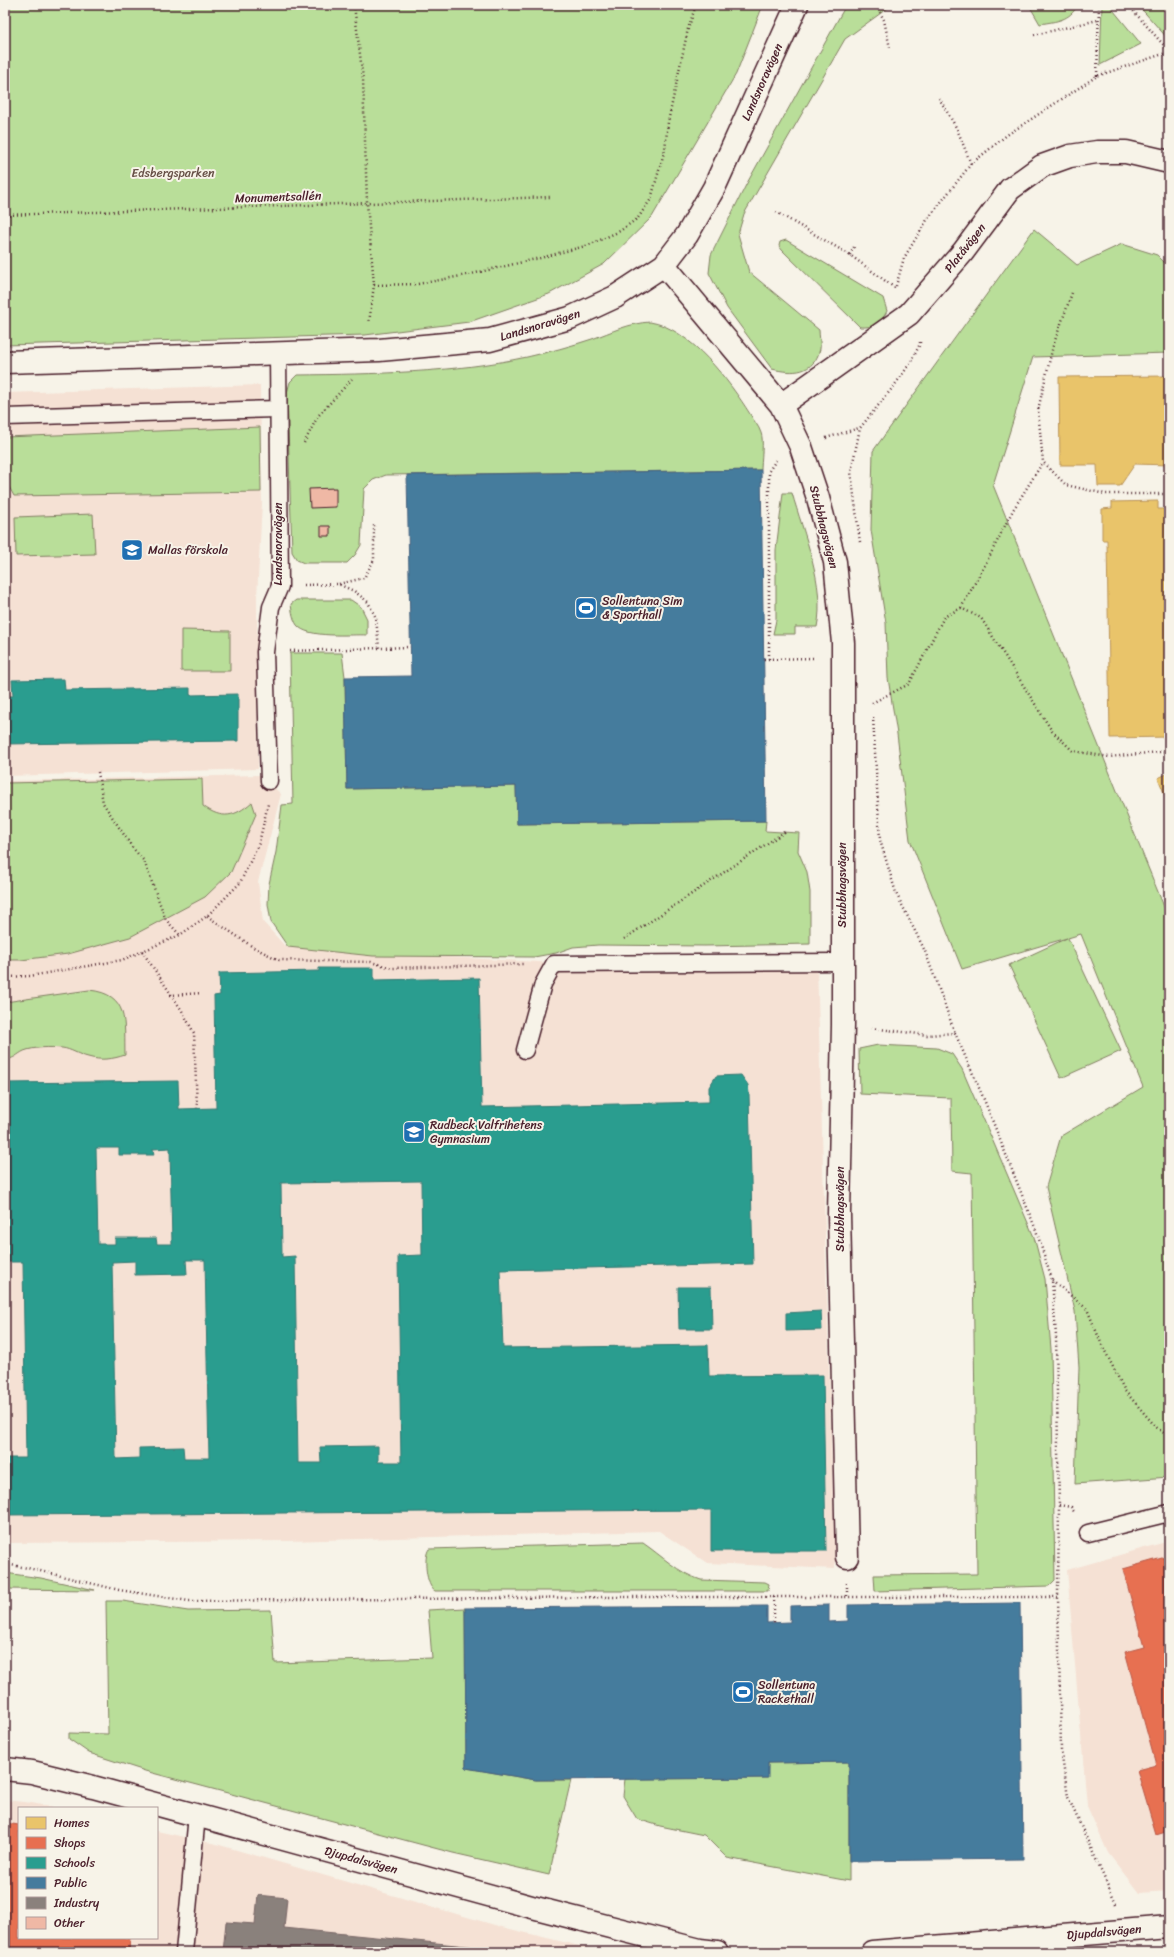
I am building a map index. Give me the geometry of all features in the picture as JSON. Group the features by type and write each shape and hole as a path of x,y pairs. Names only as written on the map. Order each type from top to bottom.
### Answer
{"street":[{"name":"Landsnoravägen","path":"5,362 379,350 490,340 570,318 615,297 664,265 687,235 714,188 797,5"},
{"name":"Platåvägen","path":"781,405 909,314 963,252 1010,189 1042,166 1070,156 1097,152 1126,152 1169,162"},
{"name":"Stubbhagsvägen","path":"664,265 781,405 801,447 818,498 835,562 843,642 843,1025 839,1214 847,1557"},
{"name":"Djupdalsvägen","path":"5,1769 32,1772 197,1815 695,1950 717,1952"},
{"name":"Djupdalsvägen","path":"872,1952 1169,1927"}],"lane":[{"name":"Landsnoravägen","path":"269,781 265,652 271,607 280,586 278,353"},
{"path":"5,417 278,409"},
{"path":"525,1050 543,984 554,964 842,962"},
{"path":"1088,1533 1169,1513"},
{"path":"184,1952 197,1815"}],"path":[{"path":"354,5 363,79 367,203 374,285 368,318 370,325 373,325"},
{"path":"374,285 418,284 467,275 540,258 589,245 620,232 638,218 651,199 665,148 668,122 686,37 696,5"},
{"path":"876,5 884,20 890,48"},
{"path":"1097,76 1099,5"},
{"path":"1128,5 1169,52"},
{"path":"1034,35 1098,20"},
{"path":"938,98 957,130 971,164"},
{"name":"Monumentsallén","path":"5,215 552,197"},
{"path":"776,212 850,255 895,288"},
{"path":"850,255 855,245"},
{"path":"872,702 909,684 944,617 961,608 1013,510 1043,462 1038,410 1053,346 1072,293"},
{"path":"861,546 851,472 860,428 911,362 920,344 918,335"},
{"path":"303,444 318,416 357,374"},
{"path":"826,438 860,428"},
{"path":"769,659 769,471 779,455"},
{"path":"1043,462 1066,485 1105,494 1169,494"},
{"path":"280,586 338,584 364,578 374,560 374,524"},
{"path":"338,584 354,591 368,602 376,618 379,648"},
{"path":"961,608 981,618 1052,731 1073,751 1109,757 1169,751"},
{"path":"265,652 308,649 410,647"},
{"path":"764,659 820,658"},
{"path":"872,695 880,840 896,893 925,950 955,1034 983,1097 1030,1216 1052,1280 1056,1336 1061,1750 1068,1797 1118,1909 1122,1930"},
{"path":"98,772 103,804 144,862 166,920 180,935"},
{"path":"5,977 30,976 122,960 180,935 207,916 240,883 259,843 268,811 269,781"},
{"path":"618,943 786,831"},
{"path":"207,916 253,947 279,960 371,962 392,968 554,964"},
{"path":"142,951 194,1033 197,1108"},
{"path":"170,995 200,992"},
{"path":"843,1025 927,1035 955,1034"},
{"path":"1052,1280 1087,1309 1102,1345 1125,1391 1156,1427 1169,1437"},
{"path":"5,1564 28,1568 119,1590 189,1601 774,1597 1058,1597"},
{"path":"774,1597 774,1622"}],"shaded area":[{"name":"Mallas förskola","path":"260,385 262,503 257,597 258,769 5,776 5,393"},
{"name":"Rudbeck Valfrihetens Gymnasium","path":"261,775 281,794 258,882 263,922 285,946 394,954 574,964 817,964 835,1569 707,1563 659,1531 287,1541 5,1543 5,781"},
{"path":"1169,1541 1169,1891 1139,1893 1108,1853 1087,1806 1067,1570"},
{"path":"5,1800 50,1807 18,1807 18,1939 158,1939 158,1831 216,1844 498,1926 604,1952 5,1952"}],"green space":[{"name":"Edsbergsparken","path":"5,5 763,5 736,74 652,217 604,264 549,294 469,322 365,335 5,345"},
{"path":"846,5 892,5 845,39 744,214 738,234 749,272 819,330 820,349 813,363 808,368 802,370 788,372 780,371 772,369 727,308 709,273 711,255 746,185"},
{"path":"1029,5 1078,5 1067,17 1057,21 1040,24"},
{"path":"1102,5 1109,5 1141,44 1100,65"},
{"path":"1138,5 1169,5 1169,40"},
{"path":"1034,229 1077,265 1122,244 1157,255 1169,267 1169,353 1033,357 993,485 1169,919 1169,1477 1075,1484 1079,1367 1075,1311 1046,1187 1061,1136 1143,1087 1081,934 1068,938 1121,1051 1061,1078 1009,965 1067,938 962,969 910,840 897,734 888,678 886,623 871,530 873,451"},
{"path":"786,240 883,298 887,311 880,322 869,327 860,327 782,250 779,246 780,242"},
{"path":"650,322 665,326 680,334 694,345 708,358 732,387 761,433 761,470 386,475 373,480 364,489 361,545 355,555 347,563 304,563 297,560 292,552 287,393 290,382 297,375 413,372 499,362 552,351 628,326"},
{"path":"260,427 261,492 14,496 9,487 5,487 5,437"},
{"path":"783,493 792,493 812,559 818,594 819,611 817,627 795,627 795,634 773,634 776,620 776,550"},
{"path":"93,514 95,554 16,556 15,517"},
{"path":"296,600 351,600 361,607 367,619 367,635 330,635 310,632 302,629 297,625 292,613 291,604"},
{"path":"181,630 230,631 230,671 181,671"},
{"path":"290,653 342,653 345,677 347,789 516,786 517,824 766,821 765,831 799,833 798,851 807,872 810,892 810,944 705,946 598,945 573,947 556,953 534,957 373,956 288,947 271,922 268,904 269,884 276,852 282,805 293,804"},
{"path":"202,779 203,806 216,813 228,815 240,811 252,802 256,814 231,872 205,897 130,937 68,954 21,960 5,960 5,783"},
{"path":"89,990 112,997 118,1004 124,1021 125,1055 98,1059 65,1049 43,1048 24,1051 5,1060 5,1002"},
{"path":"878,1045 937,1048 952,1054 962,1069 1034,1237 1045,1279 1051,1349 1055,1580 1049,1586 875,1591 874,1575 977,1574 972,1173 952,1171 951,1098 860,1094 859,1049"},
{"path":"643,1543 678,1569 693,1577 701,1580 765,1582 769,1584 768,1591 435,1591 429,1583 426,1571 426,1558 429,1549"},
{"path":"5,1573 41,1578 95,1590 5,1589"},
{"path":"106,1601 123,1601 188,1611 271,1610 275,1663 432,1658 428,1610 465,1608 466,1768 536,1780 571,1780 549,1875 453,1853 145,1771 89,1753 69,1739 69,1733 108,1734"},
{"path":"849,1762 849,1881 727,1858 704,1835 660,1826 637,1819 623,1796 625,1779 767,1778 768,1763"}],"building: Homes":[{"path":"1169,376 1169,465 1135,464 1120,486 1098,486 1097,465 1060,465 1059,377"},
{"path":"1158,501 1158,509 1168,509 1169,737 1110,738 1107,540 1102,540 1102,509 1112,508 1112,502"},
{"path":"1169,773 1169,805 1158,778"}],"building: Shops":[{"path":"1169,1556 1169,1830 1156,1834 1137,1770 1156,1765 1125,1652 1144,1647 1123,1569"},
{"path":"5,1823 18,1825 18,1939 130,1939 129,1952 5,1952"}],"building: Schools":[{"path":"64,679 65,690 190,688 190,695 238,694 238,741 5,744 5,696 13,696 12,680"},
{"name":"Rudbeck Valfrihetens Gymnasium","path":"319,968 374,968 374,980 479,978 482,1107 709,1102 709,1087 716,1076 741,1075 748,1085 749,1094 753,1264 500,1270 503,1348 708,1345 709,1376 823,1375 826,1551 711,1551 711,1510 5,1515 5,1458 26,1458 23,1262 5,1262 5,1083 178,1081 179,1109 216,1108 214,996 220,995 219,973 319,971","holes":["96,1148 119,1148 119,1155 154,1155 153,1149 170,1148 172,1244 157,1244 156,1238 115,1238 115,1244 98,1244","421,1181 422,1255 398,1256 401,1462 378,1462 378,1446 320,1447 321,1463 298,1463 295,1256 282,1257 281,1183","186,1260 205,1260 209,1458 184,1458 183,1447 139,1448 139,1458 116,1459 112,1262 135,1261 135,1275 187,1274"]},
{"path":"678,1287 711,1287 712,1329 679,1329"},
{"path":"821,1311 822,1330 786,1331 786,1313"}],"building: Public":[{"name":"Sollentuna Sim & Sporthall","path":"761,470 766,821 517,824 516,786 347,789 345,677 411,676 407,475"},
{"name":"Sollentuna Rackethall","path":"1020,1603 1023,1859 849,1861 849,1762 768,1763 768,1778 536,1780 466,1768 465,1608 767,1606 767,1623 790,1622 790,1606 829,1605 829,1622 848,1621 848,1605"}],"building: Industry":[{"path":"258,1895 287,1898 284,1928 507,1950 507,1952 223,1952 226,1922 255,1924"}],"building: Other":[{"path":"336,488 336,507 310,508 309,489"},
{"path":"321,526 330,526 330,536 321,536"}],"place":[{"name":"Mallas förskola","path":"132,550"},
{"name":"Sollentuna Sim & Sporthall","path":"586,608"},
{"name":"Rudbeck Valfrihetens Gymnasium","path":"414,1132"},
{"name":"Sollentuna Rackethall","path":"743,1692"}]}
